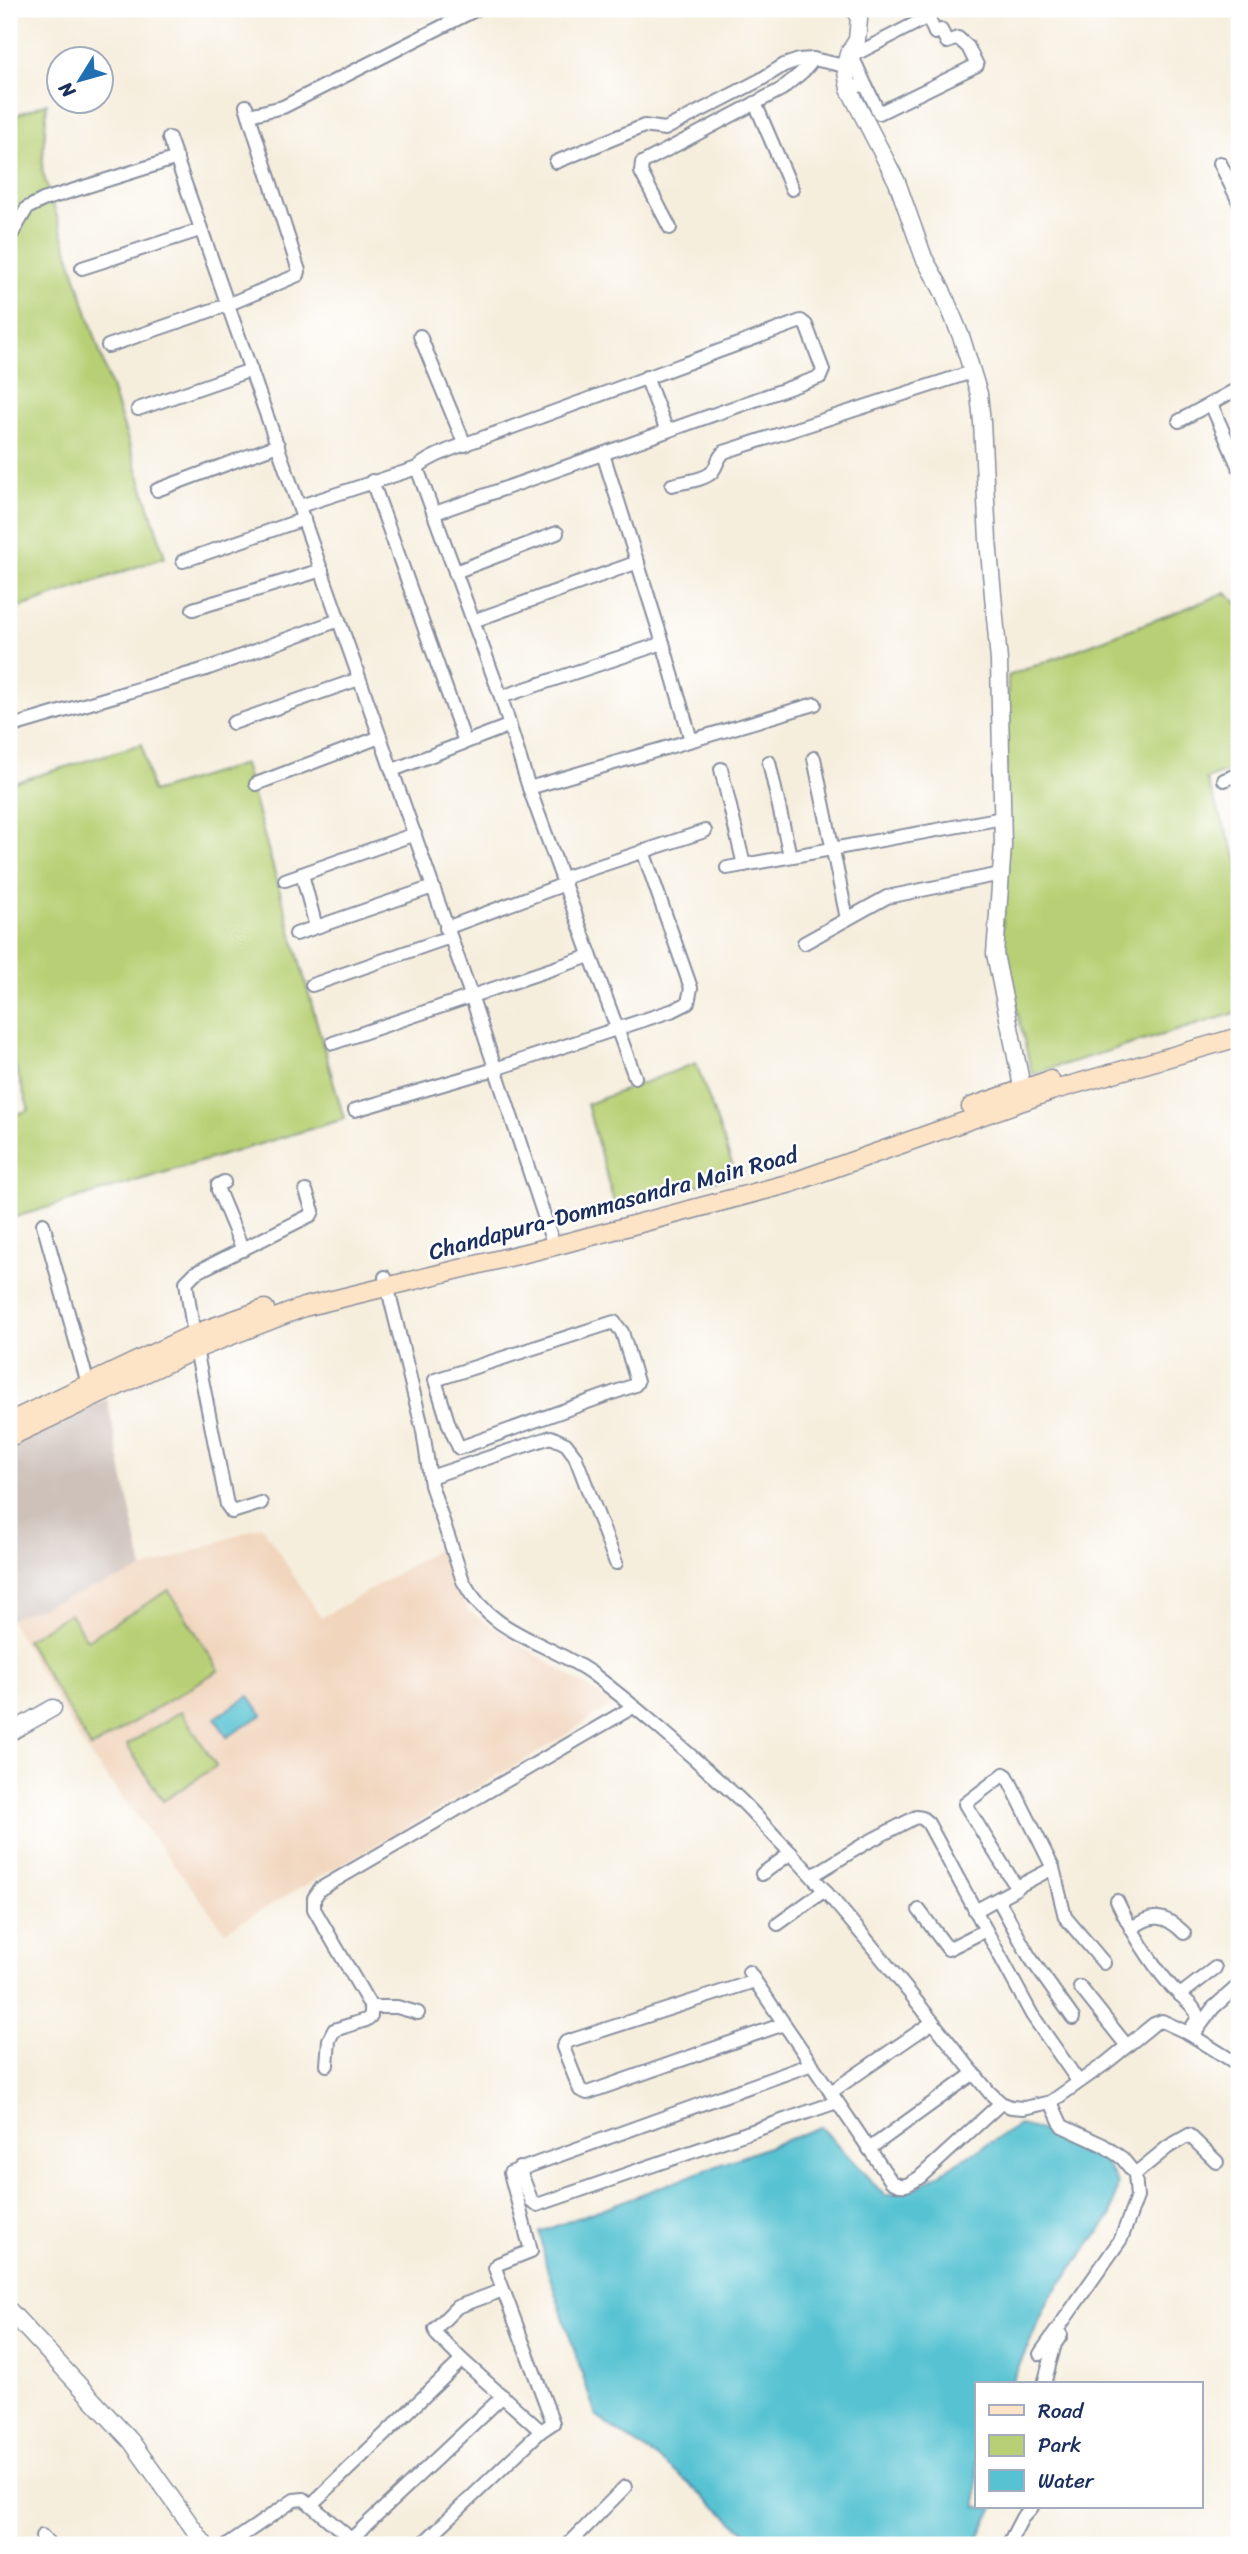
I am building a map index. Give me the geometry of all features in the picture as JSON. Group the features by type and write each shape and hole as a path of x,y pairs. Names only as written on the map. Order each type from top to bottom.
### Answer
{"main road":[{"name":"Chandapura-Dommasandra Main Road","path":"9,1422 88,1384 195,1342 386,1282 791,1183 1023,1094 1239,1026"},
{"name":"Chandapura-Dommasandra Main Road","path":"1023,1094 1239,1037"},
{"name":"Chandapura-Dommasandra Main Road","path":"9,1437 195,1342"}],"street":[{"path":"108,346 296,278 299,271 247,110 283,107 477,9"},
{"path":"855,9 859,19 857,40 848,54 845,66 849,89 897,182 924,258 942,290 962,339 979,394 999,661 1003,818 995,954 1023,1094"},
{"path":"928,17 935,33 941,30 947,42 958,37 968,47 977,65 879,113 865,83 852,56 928,17"},
{"path":"556,162 644,126 664,129 784,65 799,60 813,59 845,66"},
{"path":"670,228 641,172 642,163 782,89 805,72 813,59"},
{"path":"849,89 865,83"},
{"path":"755,103 792,190"},
{"path":"169,138 393,770 552,1240"},
{"path":"9,239 27,208 43,200 177,158"},
{"path":"1220,163 1239,202"},
{"path":"82,268 200,230"},
{"path":"300,506 417,468 433,458 465,445 801,321 806,325 823,370 820,377 435,513"},
{"path":"420,336 465,445"},
{"path":"138,409 251,370"},
{"path":"672,485 709,475 715,470 716,459 724,452 972,372"},
{"path":"646,377 667,431"},
{"path":"1179,421 1239,388"},
{"path":"1211,404 1239,468"},
{"path":"157,490 278,445"},
{"path":"603,454 691,740"},
{"path":"417,468 501,697 528,788 635,1077"},
{"path":"372,481 465,742"},
{"path":"183,561 304,519"},
{"path":"455,572 557,533"},
{"path":"472,621 638,562"},
{"path":"193,609 321,570"},
{"path":"9,727 206,669 339,620"},
{"path":"501,697 663,643"},
{"path":"233,723 359,679"},
{"path":"528,788 815,704"},
{"path":"393,770 509,726"},
{"path":"256,784 380,737"},
{"path":"814,758 847,919"},
{"path":"769,762 790,856"},
{"path":"722,769 744,865"},
{"path":"1224,780 1239,774"},
{"path":"727,868 1003,818"},
{"path":"312,985 448,932 564,881 705,831"},
{"path":"285,880 415,834"},
{"path":"355,1111 495,1069 688,1003 691,988 643,851"},
{"path":"302,874 316,927"},
{"path":"804,943 887,897 1000,874"},
{"path":"296,934 433,887"},
{"path":"333,1043 590,956"},
{"path":"224,1182 218,1185 218,1190 243,1250"},
{"path":"261,1503 232,1512 229,1510 195,1342 186,1282 195,1273 311,1215 313,1211 306,1191"},
{"path":"43,1224 88,1384"},
{"path":"386,1282 420,1420 436,1502 463,1581 481,1609 513,1632 590,1673 634,1707 737,1797 825,1890 1001,2103 1024,2108 1051,2102 1162,2021 1239,2065"},
{"path":"614,1322 622,1332 637,1382 629,1388 464,1448 459,1448 456,1444 444,1411 436,1380 440,1377 614,1322"},
{"path":"420,1420 444,1411"},
{"path":"430,1477 551,1437 566,1444 575,1456 616,1563"},
{"path":"327,2065 334,2030 366,2021 371,2016 371,2007 314,1909 314,1898 320,1889 634,1707"},
{"path":"9,1733 53,1708"},
{"path":"1017,1887 965,1804 1004,1774 1053,1868 1065,1917 1104,1962"},
{"path":"812,1876 866,1843 916,1817 922,1818 928,1823 1032,2015 1078,2081"},
{"path":"762,1874 791,1853"},
{"path":"975,1911 1053,1868"},
{"path":"778,1924 825,1890"},
{"path":"998,1899 1029,1956 1073,2018"},
{"path":"1117,1901 1131,1929 1170,1985 1198,2015 1190,2035"},
{"path":"919,1910 948,1949 986,1930"},
{"path":"1131,1929 1145,1918 1158,1917 1175,1924 1184,1933"},
{"path":"1180,1995 1215,1968"},
{"path":"784,2024 587,2093 580,2090 563,2047 566,2042 752,1976 891,2181 899,2186 905,2186 920,2178 1001,2103"},
{"path":"1190,2035 1213,2008 1239,1985"},
{"path":"1080,1987 1126,2046"},
{"path":"371,2007 397,2007 418,2013"},
{"path":"519,2168 531,2202 537,2205 834,2097 933,2022"},
{"path":"421,2545 541,2431 553,2423 495,2268 498,2264 531,2251 510,2174 519,2168 812,2064"},
{"path":"869,2149 974,2073"},
{"path":"1040,2354 1121,2239 1137,2197 1135,2174 1122,2158 1103,2145 1062,2126 1051,2102"},
{"path":"1135,2174 1189,2134 1217,2162"},
{"path":"503,2290 457,2307 435,2329 463,2360 541,2431"},
{"path":"1045,2382 1055,2344 1073,2317 1081,2296"},
{"path":"9,2310 131,2441 205,2545"},
{"path":"312,2504 463,2360"},
{"path":"228,2545 295,2500 312,2504 355,2542 503,2396"},
{"path":"568,2545 625,2487"},
{"path":"1008,2545 1022,2518 1031,2508"}],"shaded area":[{"path":"107,1399 143,1570 9,1619 9,1446"},
{"path":"262,1526 321,1618 442,1547 468,1611 614,1704 522,1762 225,1931 85,1749 9,1619"}],"green space":[{"path":"46,103 42,170 165,557 9,611 9,118"},
{"path":"1226,593 1239,604 1239,767 1206,779 1239,864 1239,1012 1032,1074 1002,946 1008,676"},
{"path":"142,744 152,792 244,764 344,1119 9,1219 9,1117 29,1110 9,1046 9,784"},
{"path":"696,1063 736,1175 615,1206 587,1104"},
{"path":"169,1590 219,1670 91,1748 26,1640 70,1613 87,1640"},
{"path":"181,1711 216,1766 163,1801 127,1745"}],"water":[{"path":"249,1696 262,1715 227,1737 215,1718"},
{"path":"1019,2125 1061,2136 1091,2150 1105,2163 1118,2184 1111,2216 1049,2299 1012,2382 975,2382 975,2508 994,2508 975,2545 766,2545 749,2535 668,2466 596,2416 546,2265 540,2232 821,2127 885,2196 916,2188"}]}
